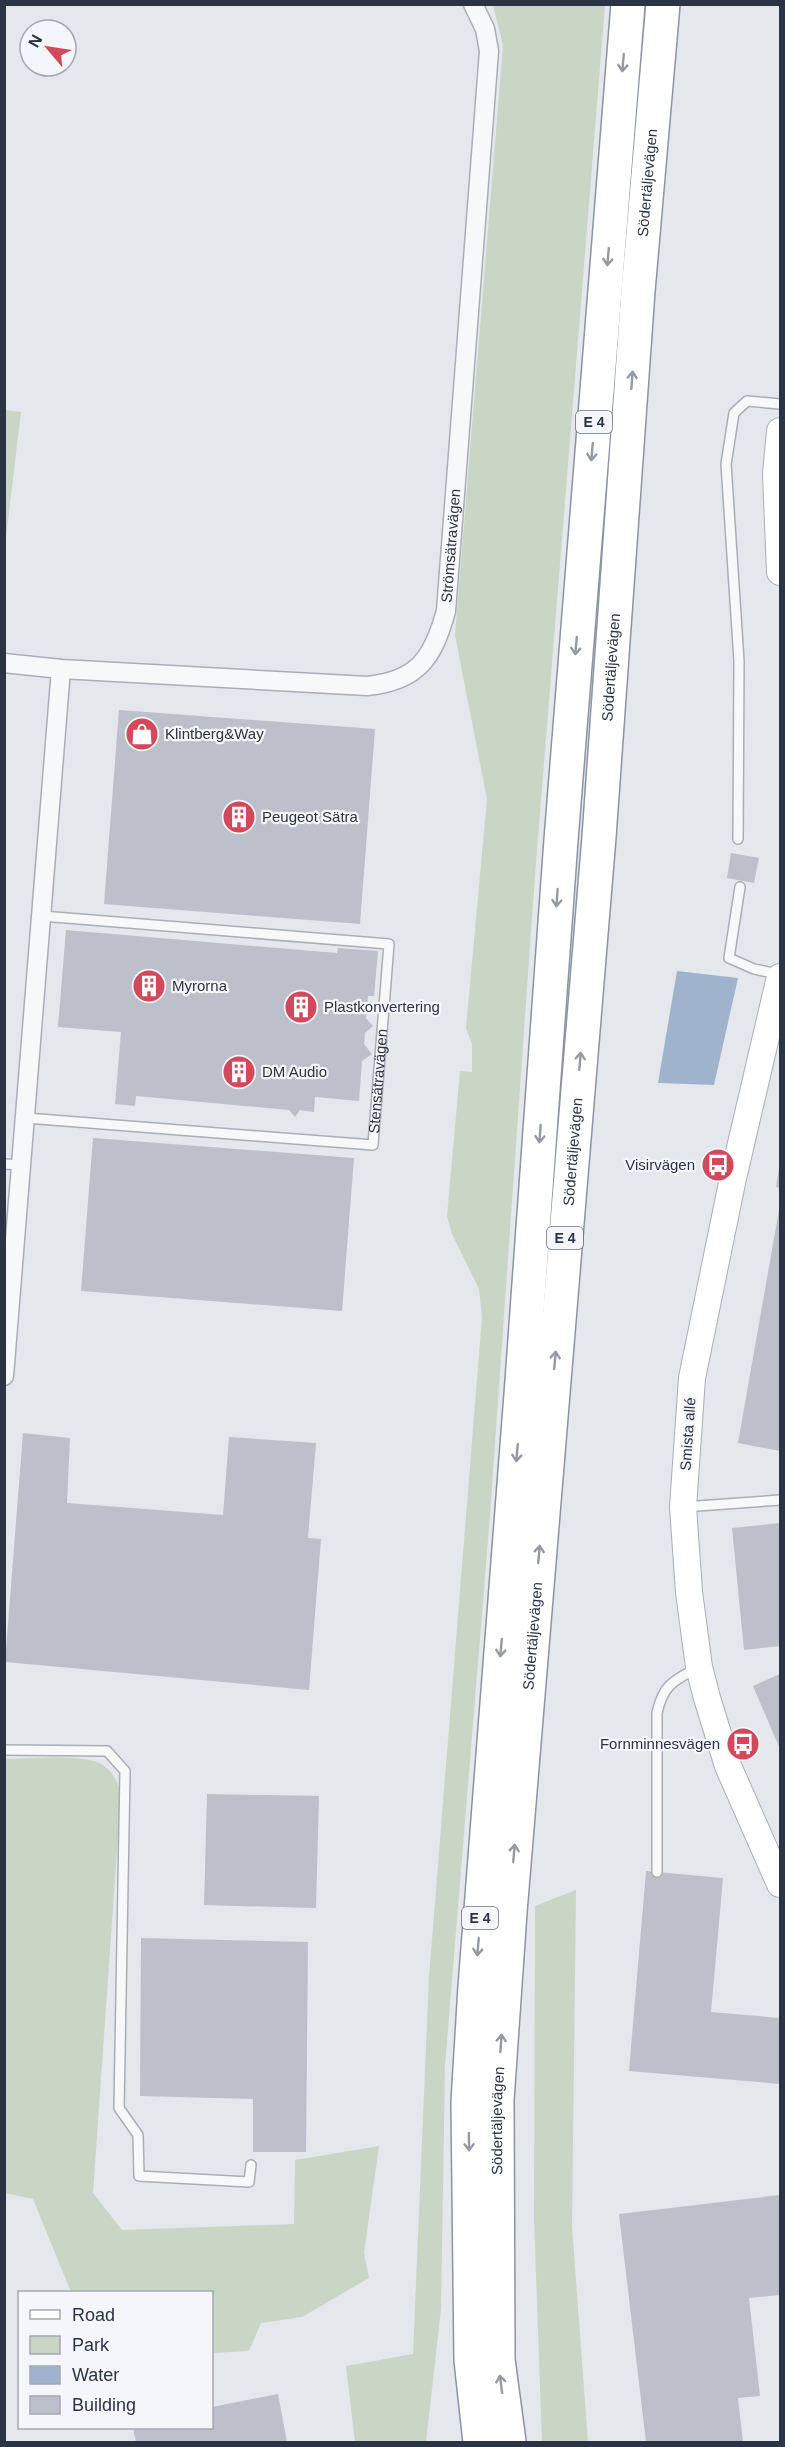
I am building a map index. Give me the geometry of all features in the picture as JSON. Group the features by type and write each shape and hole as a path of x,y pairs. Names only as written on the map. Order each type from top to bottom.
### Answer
{"highway":[{"name":"Södertäljevägen","path":"480,2442 471,2360 468,2102 562,828 628,4"},
{"name":"Södertäljevägen","path":"508,2442 498,2360 498,2100 510,1900 599,837 638,291 663,4"}],"street":[{"name":"Strömsätravägen","path":"4,663 60,669 367,686 387,684 402,678 419,667 430,654 438,640 446,611 489,51 485,29 473,4"},
{"path":"780,431 776,474 780,572"},
{"path":"4,1376 17,1186 14,1165 26,1118 60,669"},
{"name":"Smista allé","path":"779,1878 728,1766 699,1667 689,1592 683,1507 692,1378 733,1178 780,976"}],"lane":[{"path":"738,839 739,661 726,464 734,413 747,401 780,404"},
{"path":"741,887 729,958 754,969 780,976"},
{"name":"Stensätravägen","path":"26,1118 373,1145 389,944 42,916"},
{"path":"683,1507 780,1500"},
{"path":"657,1872 657,1713 664,1690 674,1680 699,1667"},
{"path":"4,1750 107,1751 125,1771 119,2109 138,2135 139,2176 249,2182 251,2165"}],"green space":[{"path":"493,5 605,5 535,875 489,1528 445,2066 441,2309 426,2442 355,2442 346,2366 413,2354 429,1977 482,1317 479,1289 452,1234 447,1216 460,1071 472,1072 472,1044 466,1028 487,799 455,635 503,45"},
{"path":"4,410 21,412 5,545"},
{"path":"4,1759 90,1760 99,1763 111,1772 121,1793 93,2193 122,2230 294,2224 295,2160 379,2146 364,2253 369,2278 302,2317 261,2323 249,2351 213,2353 213,2291 71,2291 33,2199 5,2193"},
{"path":"576,1890 572,2227 588,2442 542,2442 534,2220 535,1906"}],"water":[{"path":"677,971 738,978 714,1085 658,1083"}],"building":[{"name":"Peugeot Sätra","path":"119,710 375,729 360,924 104,904"},
{"path":"731,853 759,858 754,883 727,878"},
{"path":"66,930 337,953 338,948 378,951 374,996 368,996 366,1018 373,1026 365,1033 364,1044 372,1054 362,1061 359,1101 315,1097 314,1112 300,1110 295,1117 289,1110 136,1096 135,1106 115,1104 121,1032 58,1027"},
{"path":"93,1138 354,1158 342,1311 81,1291"},
{"path":"780,1168 780,1188 776,1187"},
{"path":"780,1210 780,1451 738,1443"},
{"path":"23,1433 70,1438 67,1503 223,1515 229,1437 316,1443 308,1538 321,1539 309,1690 5,1662"},
{"path":"780,1523 780,1646 744,1650 732,1528"},
{"path":"780,1674 780,1749 753,1686"},
{"path":"207,1794 319,1796 316,1908 204,1905"},
{"path":"646,1871 723,1878 711,2012 780,2018 780,2084 629,2071"},
{"path":"141,1938 308,1942 306,2152 253,2152 253,2099 140,2096"},
{"path":"780,2195 780,2295 749,2298 760,2396 738,2398 743,2442 646,2442 619,2214"},
{"path":"278,2394 287,2442 136,2442 133,2429 213,2429 213,2407"}],"place":[{"name":"Klintberg&Way","path":"142,734"},
{"name":"Peugeot Sätra","path":"239,817"},
{"name":"Myrorna","path":"149,986"},
{"name":"Plastkonvertering","path":"301,1007"},
{"name":"DM Audio","path":"239,1072"},
{"name":"Visirvägen","path":"718,1165"},
{"name":"Fornminnesvägen","path":"743,1744"}]}
